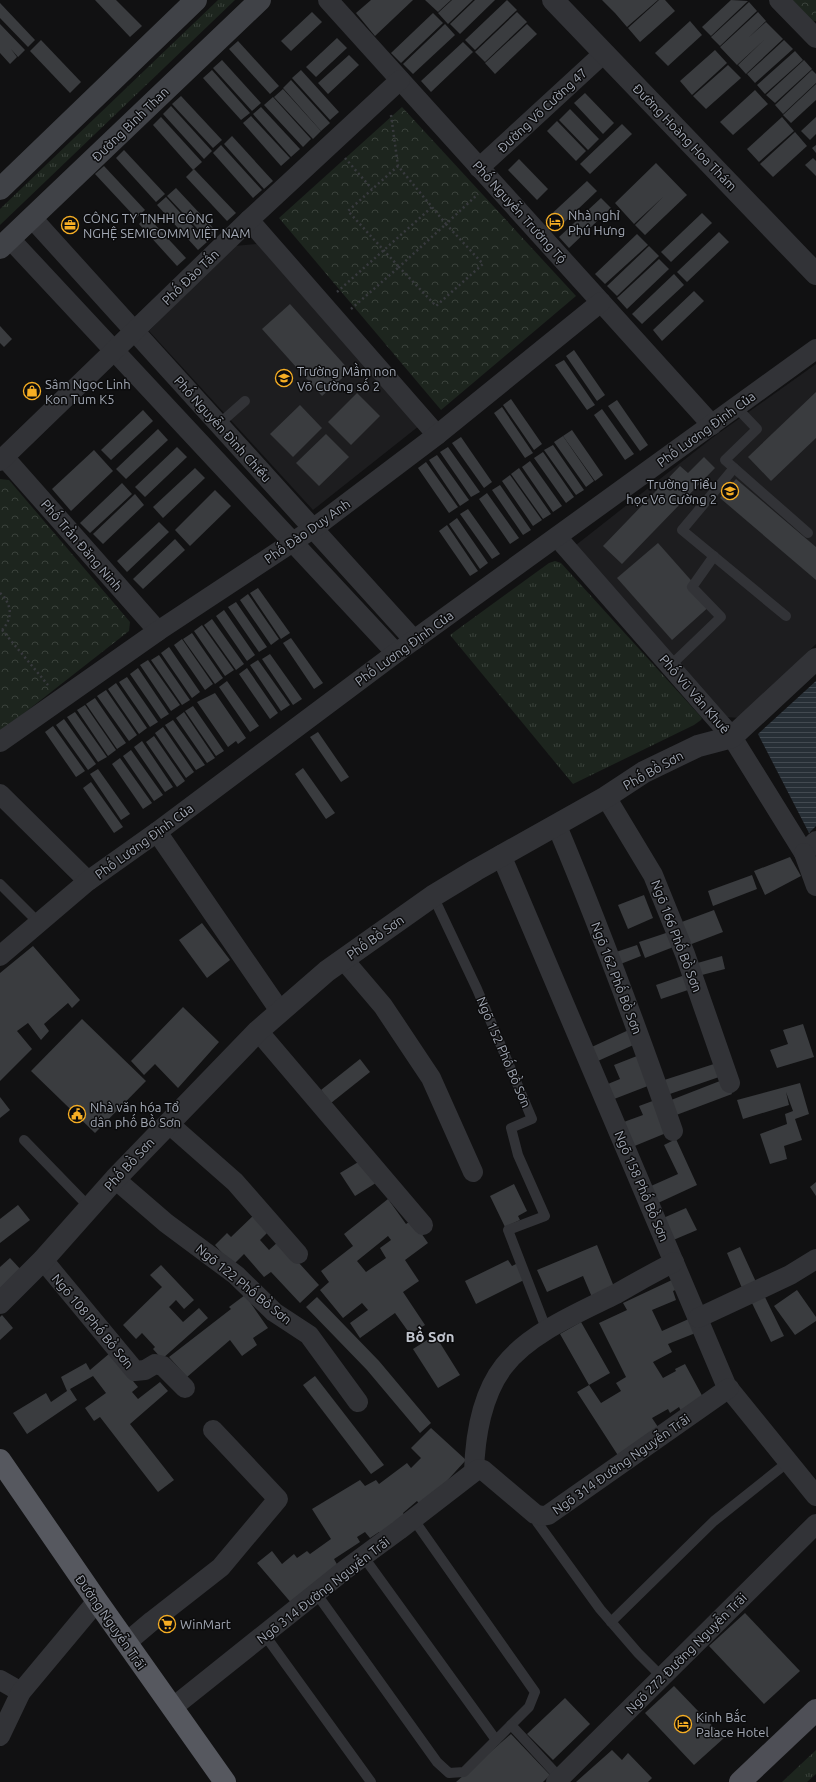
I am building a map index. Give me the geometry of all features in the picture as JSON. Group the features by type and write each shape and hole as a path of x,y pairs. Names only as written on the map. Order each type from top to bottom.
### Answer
{"highway":[{"name":"Đường Nguyễn Trãi","path":"0,1460 97,1602 225,1782"}],"main road":[{"path":"1,186 196,0"},
{"name":"Đường Bình Than","path":"5,244 260,0"},
{"path":"740,1782 816,1710"}],"street":[{"name":"Phố Nguyễn Trường Tộ","path":"328,0 712,425"},
{"name":"Đường Hoàng Hoa Thám","path":"553,0 813,266"},
{"path":"779,0 816,38"},
{"name":"Đường Võ Cường 47","path":"479,168 604,53"},
{"name":"Phố Đào Tấn","path":"2,459 249,220 400,80"},
{"name":"Phố Nguyễn Đình Chiểu","path":"32,218 414,640"},
{"path":"249,220 438,435"},
{"name":"Phố Nguyễn Đình Chiểu","path":"5,244 114,350 396,653"},
{"name":"Phố Đào Duy Anh","path":"0,742 158,632 314,528 438,435 601,302"},
{"name":"Phố Lương Định Của","path":"0,956 88,881 157,832 396,653 816,349"},
{"path":"199,441 219,424"},
{"name":"Phố Trần Đăng Ninh","path":"2,459 158,632"},
{"name":"Phố Vũ Văn Khuê","path":"557,537 732,737 812,854 816,886"},
{"name":"Phố Bồ Sơn","path":"0,1303 43,1260 115,1179 168,1123 258,1031 343,959 433,896 501,855 557,826 606,797 644,772 698,746 732,737 816,659"},
{"path":"0,794 88,881"},
{"name":"Ngõ 166 Phố Bồ Sơn","path":"606,797 653,875 685,954 730,1083"},
{"name":"Ngõ 162 Phố Bồ Sơn","path":"557,826 586,895 626,1000 673,1131"},
{"path":"157,832 280,1011"},
{"name":"Ngõ 158 Phố Bồ Sơn","path":"501,855 729,1388 816,1496"},
{"path":"343,959 383,1006 431,1078 473,1172"},
{"path":"258,1031 423,1225"},
{"path":"168,1123 235,1182 298,1254"},
{"name":"Ngõ 122 Phố Bồ Sơn","path":"115,1179 166,1223 236,1274 274,1312 309,1335 358,1402"},
{"path":"698,1318 790,1275 816,1259"},
{"name":"Ngõ 108 Phố Bồ Sơn","path":"43,1260 135,1371 144,1370 155,1364 163,1366 185,1388"},
{"path":"474,1472 476,1442 488,1398 504,1366 514,1356 547,1331 674,1262"},
{"name":"Ngõ 314 Đường Nguyễn Trãi","path":"172,1708 363,1556 414,1520 478,1469 483,1470 536,1514 542,1516 548,1515 729,1388"},
{"path":"126,1643 221,1567 278,1499 213,1430"},
{"name":"Ngõ 272 Đường Nguyễn Trãi","path":"558,1780 816,1524"},
{"path":"0,1736 21,1692 97,1602"},
{"path":"0,1680 21,1692"}],"lane":[{"path":"219,424 245,401"},
{"path":"736,407 757,429 725,460 808,533"},
{"path":"734,468 682,530 786,616"},
{"path":"670,666 721,617 692,587 714,556"},
{"path":"0,884 39,923"},
{"name":"Ngõ 152 Phố Bồ Sơn","path":"433,896 477,990 532,1119 511,1128 518,1155 545,1216 508,1230 547,1331"},
{"path":"24,1140 90,1208"},
{"path":"611,1622 714,1521 788,1462"},
{"path":"536,1514 540,1526 611,1622 662,1677"},
{"path":"316,1593 437,1762 449,1773 464,1772 529,1707 535,1692 414,1520"},
{"path":"363,1556 496,1740"},
{"path":"264,1634 371,1782"},
{"path":"511,1725 558,1780"}],"path":[{"path":"391,114 398,166 446,224 483,264 436,306 348,210 398,166"},
{"path":"343,156 372,189"},
{"path":"350,311 446,224 482,189"},
{"path":"336,294 432,207"},
{"path":"0,593 9,604 10,612 9,620 1,631 53,691"}],"shaded area":[{"name":"Trường Mầm non Võ Cường số 2","path":"257,244 419,426 313,510 149,331 234,246"},
{"name":"Trường Tiểu học Võ Cường 2","path":"816,364 816,644 741,718 724,717 576,545 712,438"},
{"path":"816,681 816,826 809,833 758,734"}],"green space":[{"path":"218,0 235,0 0,225 0,209"},
{"path":"789,0 816,0 816,21 809,22"},
{"path":"402,107 576,296 441,410 279,218"},
{"path":"0,479 9,480 130,622 129,631 0,732"},
{"path":"555,561 561,563 702,718 694,725 573,784 450,635 549,563"},
{"path":"816,1750 816,1774 807,1782 782,1782"}],"building":[{"path":"95,0 116,0 142,26 130,37"},
{"path":"371,0 413,0 375,36 356,13"},
{"path":"425,0 451,0 438,12"},
{"path":"452,0 473,0 448,24 438,13"},
{"path":"475,0 495,0 460,34 450,24"},
{"path":"507,0 517,10 475,50 465,40"},
{"path":"602,0 658,0 627,27"},
{"path":"659,0 665,0 675,11 640,42 628,28"},
{"path":"731,0 748,1 711,36 702,27"},
{"path":"749,2 757,11 720,46 711,37"},
{"path":"0,3 35,40 28,47 0,18"},
{"path":"312,12 322,22 291,51 281,41"},
{"path":"517,12 527,22 485,62 475,52"},
{"path":"758,12 766,21 748,38 766,22 783,39 746,74 738,65 764,40 737,65 720,47"},
{"path":"433,13 443,23 401,63 391,53"},
{"path":"690,21 702,35 668,66 655,53"},
{"path":"0,24 25,50 18,57 11,49 17,57 10,64 0,53"},
{"path":"445,24 455,35 413,74 403,64"},
{"path":"527,24 537,34 495,74 485,63"},
{"path":"337,38 347,48 316,77 306,67"},
{"path":"41,40 81,82 70,93 30,51"},
{"path":"784,40 793,49 755,83 747,74"},
{"path":"238,41 279,86 270,94 229,49"},
{"path":"463,42 473,52 431,92 421,81"},
{"path":"715,50 727,63 692,95 680,81"},
{"path":"795,51 803,60 765,94 757,85"},
{"path":"349,55 359,65 328,94 318,83"},
{"path":"222,60 261,103 252,111 213,68"},
{"path":"804,60 812,69 775,103 766,95"},
{"path":"728,65 741,78 706,109 693,96"},
{"path":"212,70 250,113 241,120 203,78"},
{"path":"301,70 339,112 330,120 292,78"},
{"path":"812,70 816,74 816,83 783,114 775,105"},
{"path":"291,80 330,123 321,131 283,88"},
{"path":"816,84 816,100 791,123 783,115"},
{"path":"283,89 321,131 313,139 274,97"},
{"path":"755,90 768,104 733,135 720,122"},
{"path":"585,93 614,123 603,134 574,103"},
{"path":"181,96 222,140 213,148 172,104"},
{"path":"273,97 311,139 303,147 264,105"},
{"path":"171,106 212,151 204,159 163,114"},
{"path":"261,107 300,149 291,157 253,114"},
{"path":"570,109 599,139 588,150 559,120"},
{"path":"251,116 290,158 281,166 243,123"},
{"path":"161,117 202,162 193,170 153,125"},
{"path":"782,117 794,131 759,162 747,149"},
{"path":"816,117 816,134 810,140 801,131"},
{"path":"557,121 586,151 576,161 547,131"},
{"path":"622,124 632,134 590,174 580,164"},
{"path":"795,132 807,146 773,177 760,164"},
{"path":"232,136 273,181 264,189 224,144"},
{"path":"221,145 262,190 253,198 213,153"},
{"path":"816,145 816,153 812,148"},
{"path":"124,150 165,194 156,202 116,158"},
{"path":"813,158 816,161 816,176 805,165"},
{"path":"519,159 548,189 537,200 508,170"},
{"path":"656,163 687,195 645,235 635,225 663,197 634,224 615,203"},
{"path":"104,166 145,210 136,218 95,174"},
{"path":"194,169 236,213 227,221 186,177"},
{"path":"587,181 597,191 555,231 545,220"},
{"path":"176,188 217,232 208,240 167,196"},
{"path":"166,197 207,242 198,250 157,205"},
{"path":"601,198 611,208 569,248 559,237"},
{"path":"702,213 712,223 671,262 661,252"},
{"path":"147,216 186,258 177,266 139,224"},
{"path":"719,232 729,242 687,282 677,272"},
{"path":"637,234 648,245 605,284 595,274"},
{"path":"649,246 659,256 617,296 607,286"},
{"path":"659,259 669,269 627,309 617,298"},
{"path":"674,274 684,285 642,324 632,314"},
{"path":"694,291 704,301 662,341 653,330"},
{"path":"290,304 350,371 322,396 262,329"},
{"path":"0,326 12,339 4,347 0,343"},
{"path":"574,350 605,395 597,401 566,356"},
{"path":"564,360 595,405 587,410 555,365"},
{"path":"816,392 816,438 771,481 748,457"},
{"path":"357,393 380,416 351,445 328,422"},
{"path":"511,399 542,444 534,450 503,405"},
{"path":"617,400 648,445 640,451 608,406"},
{"path":"300,405 322,428 293,457 270,434"},
{"path":"502,407 533,453 525,458 494,413"},
{"path":"602,409 634,454 625,460 594,415"},
{"path":"143,410 153,421 111,460 101,450"},
{"path":"158,429 168,440 126,479 116,469"},
{"path":"572,430 603,475 595,481 563,436"},
{"path":"326,434 349,457 319,486 296,463"},
{"path":"563,436 594,481 586,487 554,442"},
{"path":"461,437 492,482 484,488 452,443"},
{"path":"553,445 584,490 576,495 544,450"},
{"path":"177,447 187,457 145,497 135,487"},
{"path":"448,447 480,492 471,497 440,452"},
{"path":"94,450 113,471 71,511 52,489"},
{"path":"543,452 574,497 566,503 534,458"},
{"path":"437,455 469,500 460,506 429,460"},
{"path":"704,457 715,468 622,564 603,546 680,466 688,473"},
{"path":"530,461 562,506 553,512 522,467"},
{"path":"426,462 458,507 449,513 418,468"},
{"path":"195,468 205,478 163,518 153,507"},
{"path":"519,468 551,514 543,519 511,474"},
{"path":"510,475 542,520 533,526 502,481"},
{"path":"736,479 816,547 816,580 720,498"},
{"path":"122,483 132,494 90,533 80,523"},
{"path":"500,485 531,530 523,535 492,490"},
{"path":"215,490 231,506 190,546 175,530"},
{"path":"487,493 519,538 510,544 479,499"},
{"path":"135,494 144,505 103,544 93,534"},
{"path":"468,509 500,554 492,559 460,514"},
{"path":"457,518 488,563 480,569 449,524"},
{"path":"159,522 169,532 127,572 117,561"},
{"path":"447,525 478,571 470,576 439,531"},
{"path":"175,539 185,550 143,589 133,579"},
{"path":"658,543 712,604 672,640 617,578"},
{"path":"258,588 290,633 281,639 250,593"},
{"path":"248,594 279,639 271,645 240,600"},
{"path":"236,602 267,647 259,652 228,607"},
{"path":"224,610 255,655 247,661 216,616"},
{"path":"212,619 244,664 236,670 204,625"},
{"path":"202,625 234,670 225,676 194,631"},
{"path":"192,633 223,678 215,684 183,639"},
{"path":"291,638 323,683 314,689 283,643"},
{"path":"182,639 213,684 205,690 174,645"},
{"path":"169,647 200,692 192,698 161,653"},
{"path":"270,654 302,699 293,705 262,659"},
{"path":"159,655 190,700 182,705 151,660"},
{"path":"148,660 180,705 171,711 140,665"},
{"path":"258,660 290,705 281,711 250,665"},
{"path":"138,668 169,714 161,719 130,674"},
{"path":"247,668 278,713 270,719 239,674"},
{"path":"127,677 158,722 150,727 119,682"},
{"path":"227,681 259,726 250,732 219,687"},
{"path":"116,683 147,728 139,734 108,689"},
{"path":"106,690 137,735 129,741 97,696"},
{"path":"215,693 246,738 238,744 236,741 228,747 197,702"},
{"path":"95,698 126,743 117,749 86,704"},
{"path":"85,705 116,750 108,756 77,710"},
{"path":"193,706 224,751 216,756 185,711"},
{"path":"75,712 107,757 98,762 67,717"},
{"path":"184,712 215,758 207,763 176,718"},
{"path":"64,719 96,764 88,770 56,725"},
{"path":"173,720 205,765 196,770 165,725"},
{"path":"53,726 85,771 76,777 45,732"},
{"path":"163,727 194,772 186,778 155,733"},
{"path":"318,732 349,777 341,782 310,737"},
{"path":"154,736 185,781 177,787 146,742"},
{"path":"142,741 173,787 165,792 134,747"},
{"path":"131,750 163,795 154,801 123,756"},
{"path":"120,758 152,803 143,809 112,764"},
{"path":"303,768 335,813 326,819 295,774"},
{"path":"98,769 130,814 121,820 90,774"},
{"path":"91,782 123,827 114,833 83,788"},
{"path":"790,857 801,876 765,895 754,871"},
{"path":"752,875 757,889 713,906 708,891"},
{"path":"644,895 653,918 628,929 618,905"},
{"path":"714,910 723,932 689,945 679,923"},
{"path":"202,923 230,960 207,978 179,940"},
{"path":"669,932 676,946 645,958 639,942"},
{"path":"637,945 641,956 618,965 613,953"},
{"path":"33,946 80,1000 72,1008 68,1003 44,1024 49,1031 41,1040 28,1023 17,1031 32,1049 0,1081 0,973"},
{"path":"722,956 725,969 698,976 694,964"},
{"path":"685,975 691,989 661,999 656,985"},
{"path":"183,1007 219,1042 178,1088 155,1064 144,1075 131,1061"},
{"path":"82,1019 146,1081 95,1133 31,1071"},
{"path":"803,1024 814,1057 777,1068 770,1050 788,1044 783,1030"},
{"path":"633,1028 640,1042 589,1065 583,1051"},
{"path":"642,1054 653,1084 609,1101 603,1086 620,1079 614,1065"},
{"path":"360,1059 370,1072 331,1103 321,1090"},
{"path":"717,1063 722,1076 664,1096 658,1082"},
{"path":"725,1079 732,1094 671,1117 666,1102"},
{"path":"800,1083 809,1114 795,1119 802,1140 784,1146 787,1159 770,1164 760,1134 787,1124 785,1114 793,1111 786,1092 789,1105 743,1119 737,1100"},
{"path":"0,1097 10,1110 0,1118"},
{"path":"658,1099 671,1131 620,1152 610,1127 643,1115 639,1106"},
{"path":"676,1139 697,1185 658,1203 651,1186 678,1174 664,1145"},
{"path":"365,1158 379,1181 355,1196 340,1173"},
{"path":"816,1182 816,1196 810,1187"},
{"path":"514,1184 527,1211 518,1216 520,1220 505,1227 490,1196"},
{"path":"388,1199 406,1224 412,1220 428,1243 405,1260 419,1281 403,1292 425,1325 410,1334 395,1313 360,1338 350,1323 368,1310 362,1303 343,1318 320,1290 329,1282 321,1271 353,1246 344,1234","holes":["388,1236 391,1240 380,1248 386,1258 366,1272 357,1261"]},
{"path":"18,1205 30,1220 0,1243 0,1219"},
{"path":"686,1208 697,1230 671,1241 661,1219"},
{"path":"257,1212 272,1228 260,1240 269,1250 279,1241 319,1285 300,1303 271,1272 264,1277 244,1254 233,1265 215,1245 227,1233 231,1237"},
{"path":"597,1245 619,1299 597,1309 583,1276 547,1292 537,1270"},
{"path":"740,1247 756,1282 742,1288 727,1253"},
{"path":"10,1258 24,1273 0,1295 0,1267"},
{"path":"508,1260 512,1266 522,1261 530,1277 476,1304 465,1281"},
{"path":"161,1265 194,1300 184,1309 176,1300 169,1307 183,1322 199,1308 208,1318 162,1359 153,1349 155,1347 142,1333 136,1339 123,1325 162,1287 150,1275"},
{"path":"674,1279 678,1289 673,1291 676,1300 652,1310 662,1331 693,1317 698,1332 668,1344 672,1352 653,1362 663,1378 685,1364 705,1401 682,1413 679,1407 670,1413 668,1409 652,1418 660,1430 619,1457 577,1392 589,1385 601,1403 621,1391 616,1383 626,1377 599,1323 627,1310 623,1303"},
{"path":"797,1290 816,1317 816,1321 795,1335 774,1306"},
{"path":"763,1293 784,1336 771,1342 750,1299"},
{"path":"245,1295 268,1328 253,1338 257,1345 242,1356 230,1340 187,1377 169,1357 231,1309 229,1307"},
{"path":"317,1297 379,1361 431,1423 420,1433 367,1370 306,1307"},
{"path":"2,1315 13,1328 0,1340 0,1317"},
{"path":"581,1322 610,1373 589,1385 560,1334"},
{"path":"435,1335 460,1375 438,1388 413,1349"},
{"path":"110,1353 138,1387 132,1392 138,1399 160,1382 168,1391 130,1424 174,1480 158,1492 100,1417 94,1421 85,1408 106,1393 93,1376 70,1389 77,1400 27,1434 13,1413 46,1393 51,1402 67,1391 61,1377 86,1363 90,1370"},
{"path":"315,1376 384,1465 371,1474 303,1385"},
{"path":"431,1428 466,1460 422,1508 417,1501 403,1513 407,1519 382,1536 379,1532 370,1538 365,1532 357,1537 360,1542 334,1559 338,1566 293,1605 257,1563 272,1551 282,1564 294,1554 297,1558 307,1551 310,1554 331,1539 312,1509 360,1480 365,1486 376,1480 379,1484 407,1463 411,1468 421,1458 411,1448"},
{"path":"745,1613 800,1671 764,1704 709,1646"},
{"path":"674,1686 724,1738 694,1765 645,1713"},
{"path":"565,1698 590,1724 553,1760 527,1734"},
{"path":"511,1734 550,1775 543,1782 456,1782"},
{"path":"612,1750 622,1760 628,1753 652,1778 648,1782 576,1782"}],"place":[{"name":"Nhà nghỉ Phú Hưng","path":"555,222"},
{"name":"CÔNG TY TNHH CÔNG NGHỆ SEMICOMM VIỆT NAM","path":"70,225"},
{"name":"Trường Mầm non Võ Cường số 2","path":"284,378"},
{"name":"Sâm Ngọc Linh Kon Tum K5","path":"32,391"},
{"name":"Trường Tiểu học Võ Cường 2","path":"730,491"},
{"name":"Nhà văn hóa Tổ dân phố Bồ Sơn","path":"77,1114"},
{"name":"WinMart","path":"167,1624"},
{"name":"Kinh Bắc Palace Hotel","path":"683,1724"}],"district":[{"name":"Bồ Sơn","path":"430,1336"}]}
